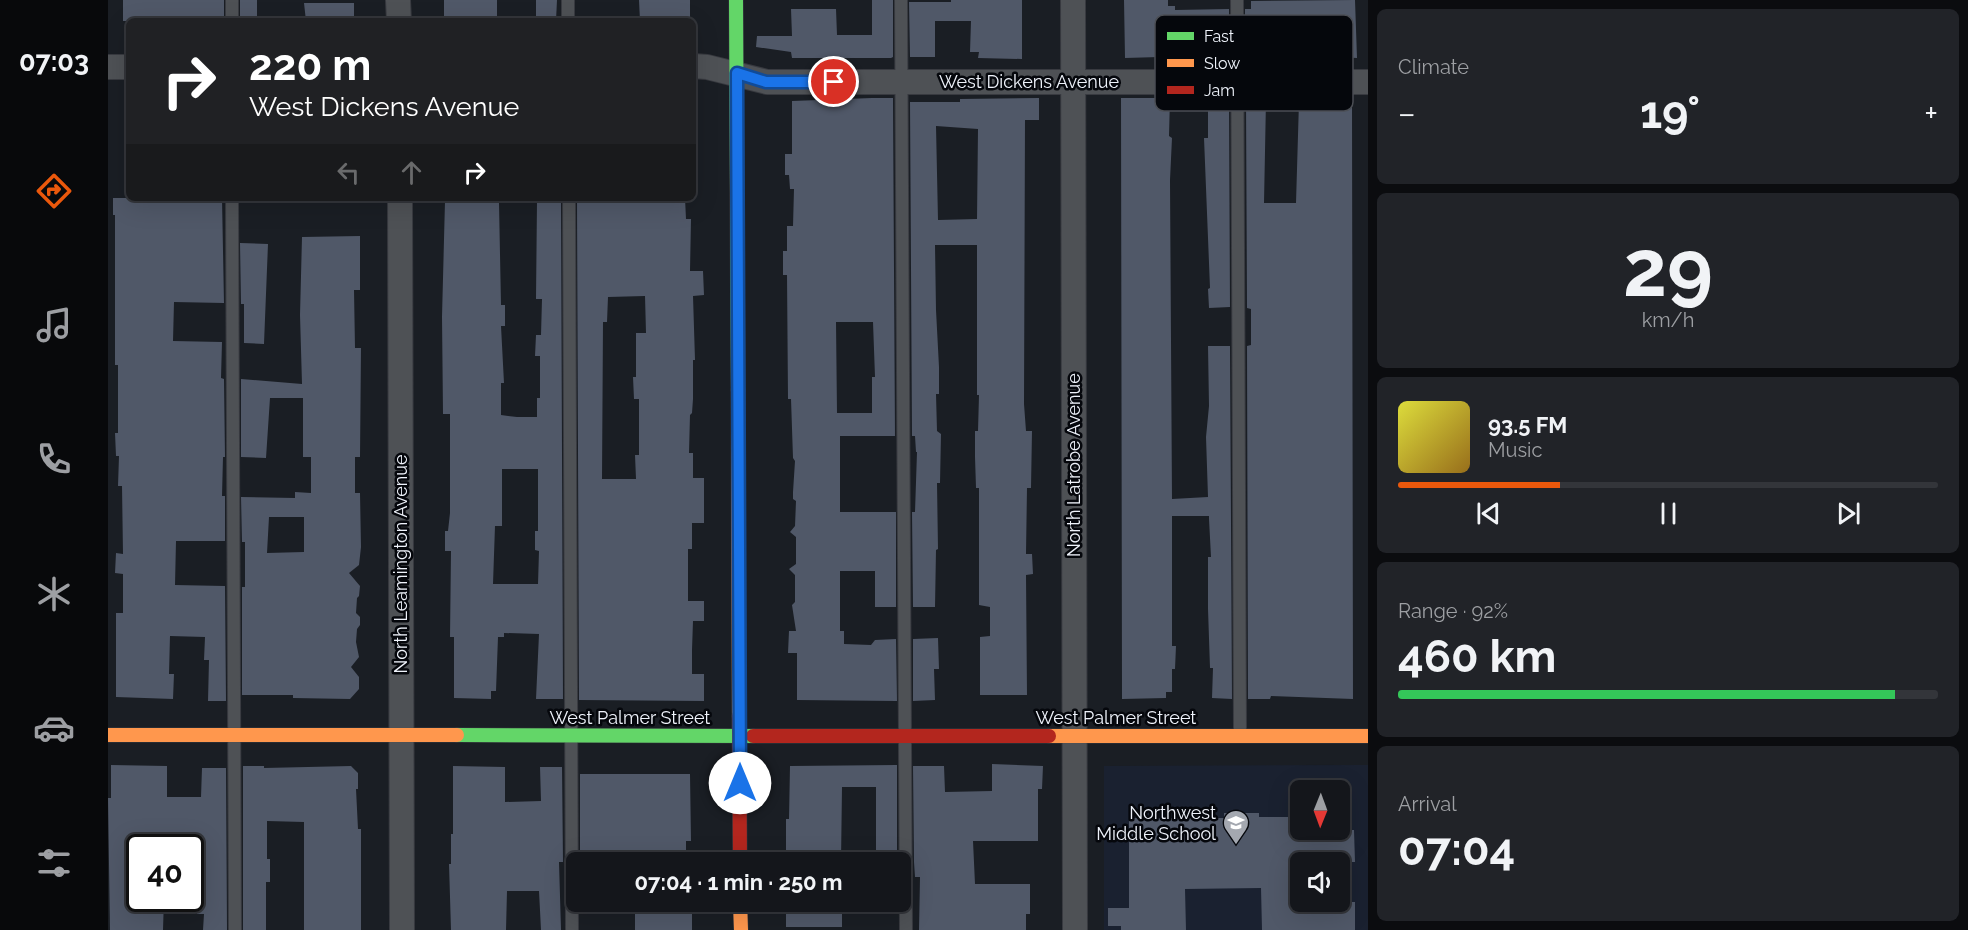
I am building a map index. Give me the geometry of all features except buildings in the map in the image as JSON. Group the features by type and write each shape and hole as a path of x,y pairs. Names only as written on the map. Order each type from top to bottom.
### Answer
{"street":[{"path":"398,0 399,18"},
{"path":"736,0 740,852"},
{"name":"North Latrobe Avenue","path":"1073,0 1075,930"},
{"name":"West Dickens Avenue","path":"696,66 737,73 766,82 1155,82"},
{"path":"108,67 126,67"},
{"name":"North Leamington Avenue","path":"400,201 402,930"},
{"name":"West Palmer Street","path":"108,735 1368,736"},
{"path":"741,912 741,930"}],"lane":[{"path":"232,0 232,18"},
{"path":"568,0 568,18"},
{"path":"901,0 906,930"},
{"path":"1237,111 1240,736"},
{"path":"232,201 235,930"},
{"path":"569,201 572,930"}],"shaded area":[{"name":"Northwest Middle School","path":"1368,765 1368,930 1104,930 1104,766"}],"traffic: fast":[{"path":"736,0 738,390"},
{"path":"457,735 753,736"}],"traffic: slow":[{"path":"738,390 739,716"},
{"path":"108,735 457,735"},
{"path":"1049,736 1368,736"},
{"path":"740,912 741,930"}],"traffic: jam":[{"path":"739,716 740,852"},
{"path":"753,736 1049,736"}],"place":[{"name":"Northwest Middle School","path":"1236,846"}],"route":[{"path":"740,783 737,73 766,82 834,82"}]}
